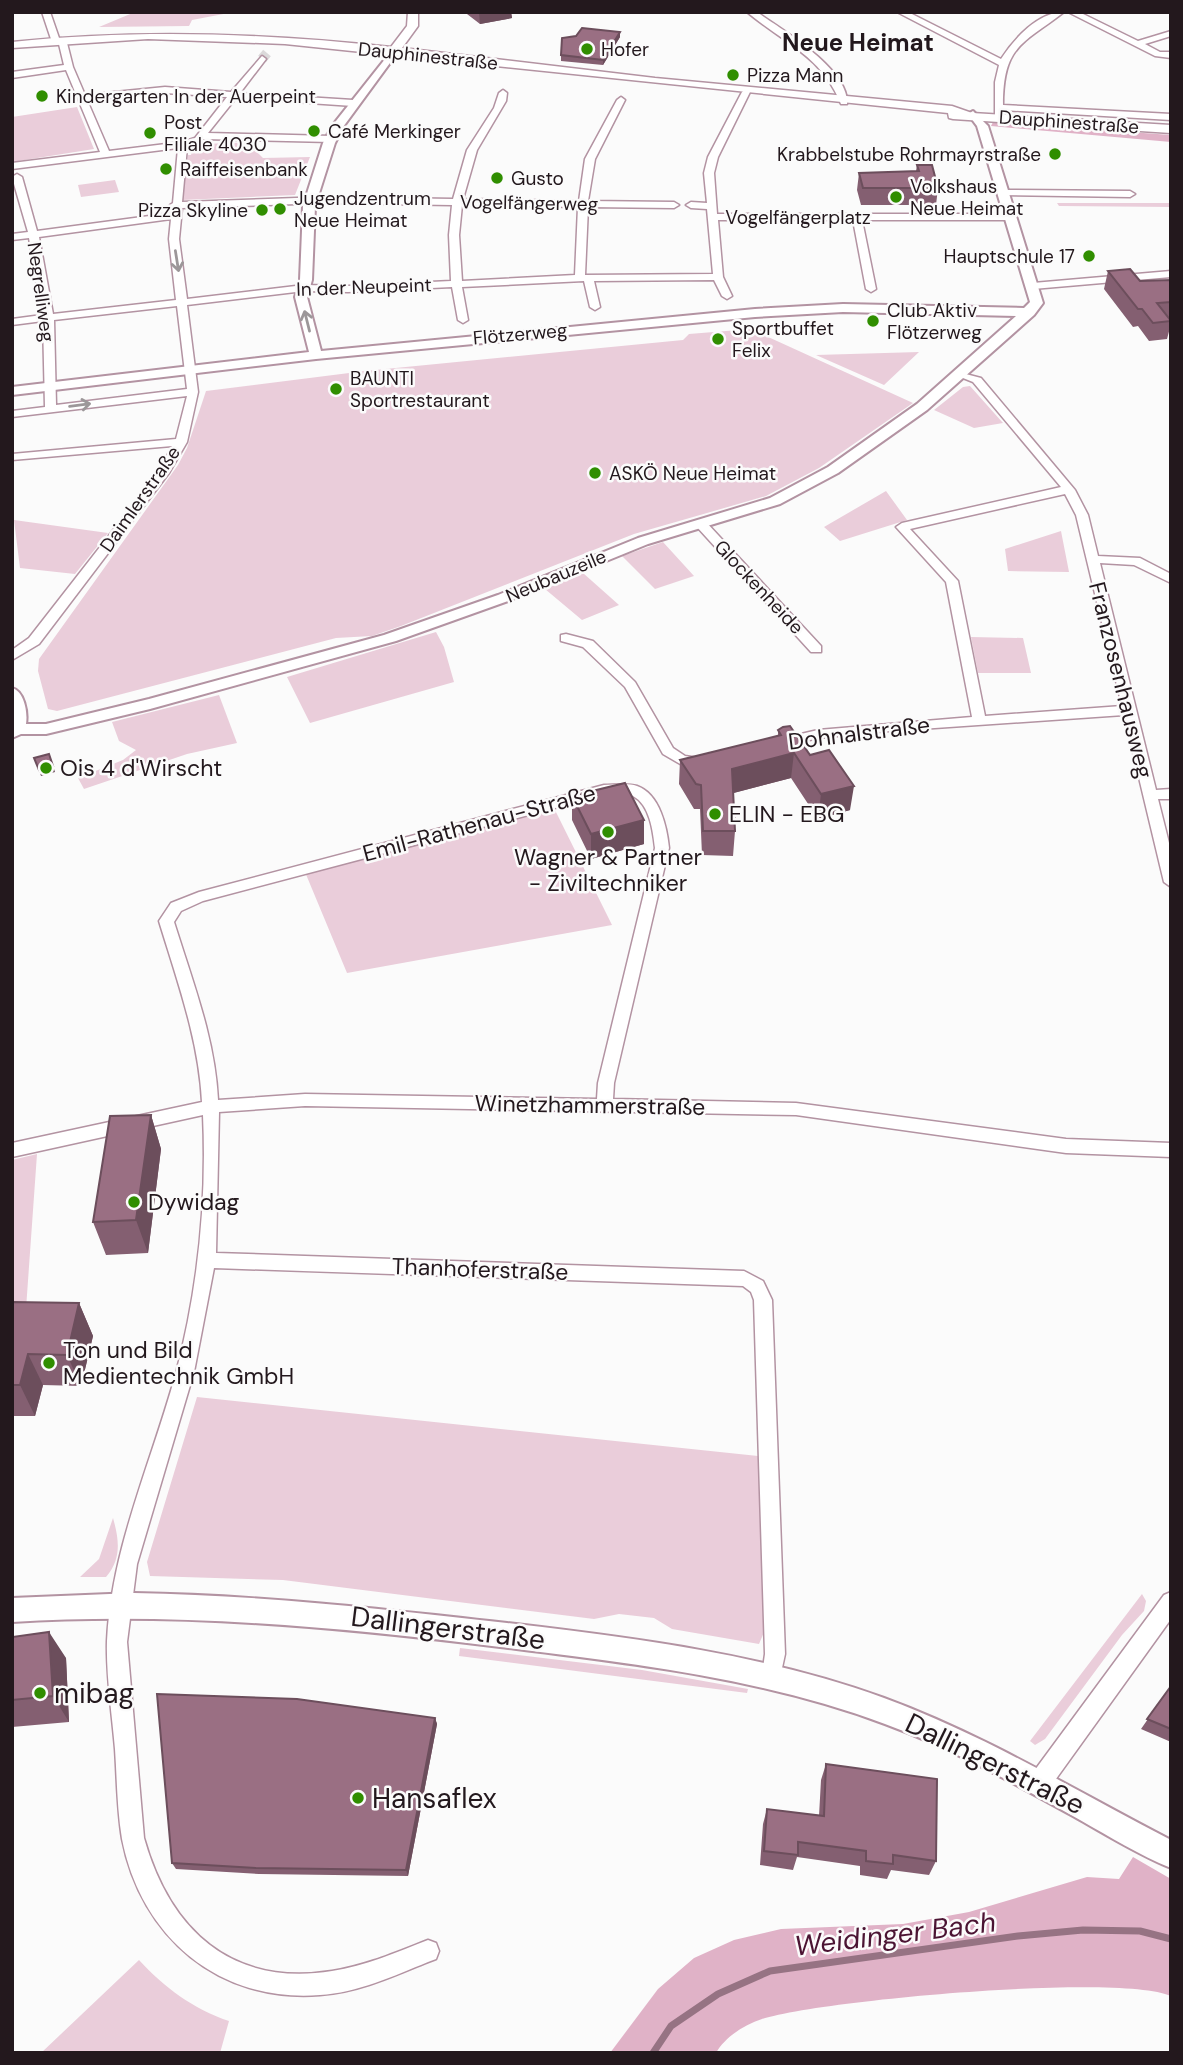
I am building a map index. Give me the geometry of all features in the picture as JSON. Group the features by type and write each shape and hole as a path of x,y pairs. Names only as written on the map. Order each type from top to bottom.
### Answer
{"main road":[{"path":"393,52 412,26 413,12"},
{"name":"Dauphinestraße","path":"12,45 58,39 161,34 279,40 844,102 860,107 970,114 999,112 1171,129"}],"street":[{"path":"46,12 105,153"},
{"path":"751,12 812,57 843,93 844,102"},
{"path":"901,12 1004,64"},
{"path":"999,112 999,81 1004,64 1021,38 1060,12"},
{"path":"1072,12 1158,54 1171,55"},
{"path":"1138,44 1171,33"},
{"path":"15,170 105,153 183,145 201,136 233,93 279,40"},
{"path":"316,355 301,297 304,288 310,201 331,139 353,103 393,52"},
{"path":"12,75 69,67"},
{"path":"82,98 148,90 233,93 353,103"},
{"path":"731,305 718,277 710,206 710,167 746,92"},
{"path":"465,329 453,242 459,202 470,154 501,103 503,93"},
{"path":"598,316 584,278 583,204 590,159 621,100"},
{"name":"Dauphinestraße","path":"999,112 1171,117"},
{"path":"970,114 982,126 1035,292 1171,274"},
{"path":"201,136 331,139"},
{"name":"Daimlerstraße","path":"12,656 34,641 164,471 181,442 193,392 174,239 174,211 183,145"},
{"name":"Negrelliweg","path":"15,170 33,233 48,317 51,409"},
{"path":"1003,193 1130,194"},
{"name":"Vogelfängerweg","path":"12,237 174,211 310,201 674,205"},
{"path":"691,205 710,206"},
{"name":"Vogelfängerplatz","path":"712,217 1011,218"},
{"path":"857,217 873,299"},
{"name":"In der Neupeint","path":"12,322 182,300 304,288 348,289 584,278 718,277"},
{"name":"Neubauzeile","path":"15,731 46,729 354,649 433,624 643,541 762,506 810,484 893,428 961,374 1030,312 1035,292"},
{"name":"Flötzerweg","path":"12,391 316,355 465,329 731,305 843,308 873,299 1030,312"},
{"name":"Franzosenhausweg","path":"961,374 977,380 1069,490 1082,515 1171,882"},
{"path":"12,414 193,392"},
{"path":"12,457 181,442"},
{"path":"979,719 952,581 902,527 1039,494 1069,490"},
{"name":"Glockenheide","path":"701,524 816,649"},
{"name":"Franzosenhausweg","path":"1092,559 1136,561 1171,579"},
{"path":"566,638 588,644 630,685 668,751 682,760 697,762 719,759"},
{"path":"12,693 19,716 15,731"},
{"name":"Dohnalstraße","path":"768,746 849,730 1129,710"},
{"name":"Emil-Rathenau-Straße","path":"210,1107 205,1053 166,928 170,913 199,897 293,872 604,790 634,790 646,801 657,820 662,848 606,1083 605,1106"},
{"path":"1149,794 1171,794"},
{"name":"Winetzhammerstraße","path":"12,1150 210,1107 305,1100 796,1110 1066,1146 1171,1150"},
{"path":"210,1107 206,1259 186,1372 127,1564 117,1642 133,1838 148,1888 161,1913 182,1937 231,1972 279,1985 323,1984 360,1977 428,1951"},
{"name":"Thanhoferstraße","path":"206,1259 744,1279 753,1282 761,1289 763,1300 775,1654 772,1675"},
{"path":"1040,1782 1171,1602"},
{"name":"Dallingerstraße","path":"12,1610 121,1605 267,1608 614,1647 772,1675 835,1694 942,1733 1040,1782 1171,1855"}],"shaded area":[{"path":"135,12 234,12 192,20 189,26 99,27"},
{"path":"77,107 94,149 12,162 12,117"},
{"path":"993,122 1171,135 1171,142 991,126"},
{"path":"259,142 258,153 263,158 310,157 295,195 182,200 188,155 191,155 193,148 204,144"},
{"path":"115,180 119,192 81,197 78,185"},
{"path":"1057,203 1171,203 1171,207 1059,206"},
{"path":"763,328 766,336 913,403 819,468 766,496 634,534 401,626 372,636 336,638 57,711 48,709 38,671 39,659 178,465 187,448 206,391 365,371 683,340 689,334"},
{"path":"919,352 884,385 816,355"},
{"path":"970,386 1003,423 974,428 934,410 963,387"},
{"path":"886,491 907,520 840,541 824,527"},
{"path":"14,520 108,533 75,574 20,568"},
{"path":"1061,531 1069,572 1008,571 1005,549"},
{"path":"663,542 694,576 655,589 622,556"},
{"path":"583,573 619,605 582,620 545,589"},
{"path":"436,632 444,647 454,682 310,723 287,677"},
{"path":"971,637 1023,638 1031,673 978,673"},
{"path":"219,695 237,743 187,754 84,789 78,778 123,760 136,750 119,741 112,722"},
{"path":"553,806 612,925 347,973 305,872"},
{"path":"37,1154 25,1323 12,1323 12,1160"},
{"path":"197,1397 758,1456 767,1625 759,1644 672,1629 654,1618 619,1614 594,1619 283,1580 150,1576 147,1562"},
{"path":"113,1518 118,1549 115,1563 106,1577 80,1577 99,1559"},
{"path":"1142,1594 1146,1601 1144,1611 1122,1635 1045,1739 1035,1745 1030,1741"},
{"path":"460,1648 642,1670 748,1689 747,1693 459,1656"},
{"path":"1133,1857 1171,1879 1171,1996 1141,1990 1094,1987 1035,1988 904,1997 843,2004 762,2019 736,2032 716,2053 610,2053 658,1989 694,1958 734,1940 781,1929 903,1924 969,1912 1087,1877 1119,1879"},
{"path":"139,1960 180,1996 229,2021 220,2053 41,2053"}],"building":[{"name":"Hofer","path":"582,28 620,32 603,60 561,55 562,38 576,36"},
{"path":"917,165 932,165 938,188 863,188 859,173 919,171"},
{"path":"1130,269 1140,281 1171,280 1171,302 1157,303 1171,321 1153,323 1142,309 1138,309 1108,271"},
{"path":"790,726 810,755 829,750 854,786 821,794 794,753 732,769 735,831 703,831 701,785 696,784 680,760 781,735 778,730"},
{"path":"49,754 53,766 39,770 34,758"},
{"path":"625,783 644,820 591,834 572,796"},
{"path":"151,1115 136,1220 93,1222 110,1116"},
{"path":"12,1302 79,1303 67,1355 28,1354 20,1385 12,1385"},
{"path":"49,1632 53,1696 12,1700 12,1637"},
{"path":"1171,1686 1171,1729 1147,1719"},
{"path":"157,1694 297,1699 435,1718 406,1870 256,1868 172,1863"},
{"path":"826,1764 937,1779 936,1861 893,1855 893,1864 866,1861 866,1851 798,1842 798,1855 764,1851 767,1809 824,1816"}],"waterway":[{"name":"Weidinger Bach","path":"653,2053 671,2026 718,1994 770,1971 1018,1936 1083,1930 1140,1931 1171,1939"}],"tunnel":[{"path":"262,59 267,53"}],"place":[{"name":"Hofer","path":"587,49"},
{"name":"Pizza Mann","path":"733,75"},
{"name":"Kindergarten In der Auerpeint","path":"42,96"},
{"name":"Café Merkinger","path":"314,131"},
{"name":"Post Filiale 4030","path":"150,133"},
{"name":"Krabbelstube Rohrmayrstraße","path":"1055,154"},
{"name":"Raiffeisenbank","path":"166,169"},
{"name":"Gusto","path":"497,178"},
{"name":"Volkshaus Neue Heimat","path":"896,197"},
{"name":"Jugendzentrum Neue Heimat","path":"280,209"},
{"name":"Pizza Skyline","path":"262,210"},
{"name":"Hauptschule 17","path":"1089,256"},
{"name":"Club Aktiv Flötzerweg","path":"873,321"},
{"name":"Sportbuffet Felix","path":"718,339"},
{"name":"BAUNTI Sportrestaurant","path":"336,389"},
{"name":"ASKÖ Neue Heimat","path":"595,473"},
{"name":"Ois 4 d'Wirscht","path":"46,768"},
{"name":"ELIN - EBG","path":"715,814"},
{"name":"Wagner & Partner - Ziviltechniker","path":"608,832"},
{"name":"Dywidag","path":"134,1202"},
{"name":"Ton und Bild Medientechnik GmbH","path":"49,1363"},
{"name":"mibag","path":"40,1693"},
{"name":"Hansaflex","path":"358,1798"}],"district":[{"name":"Neue Heimat","path":"858,42"}]}
